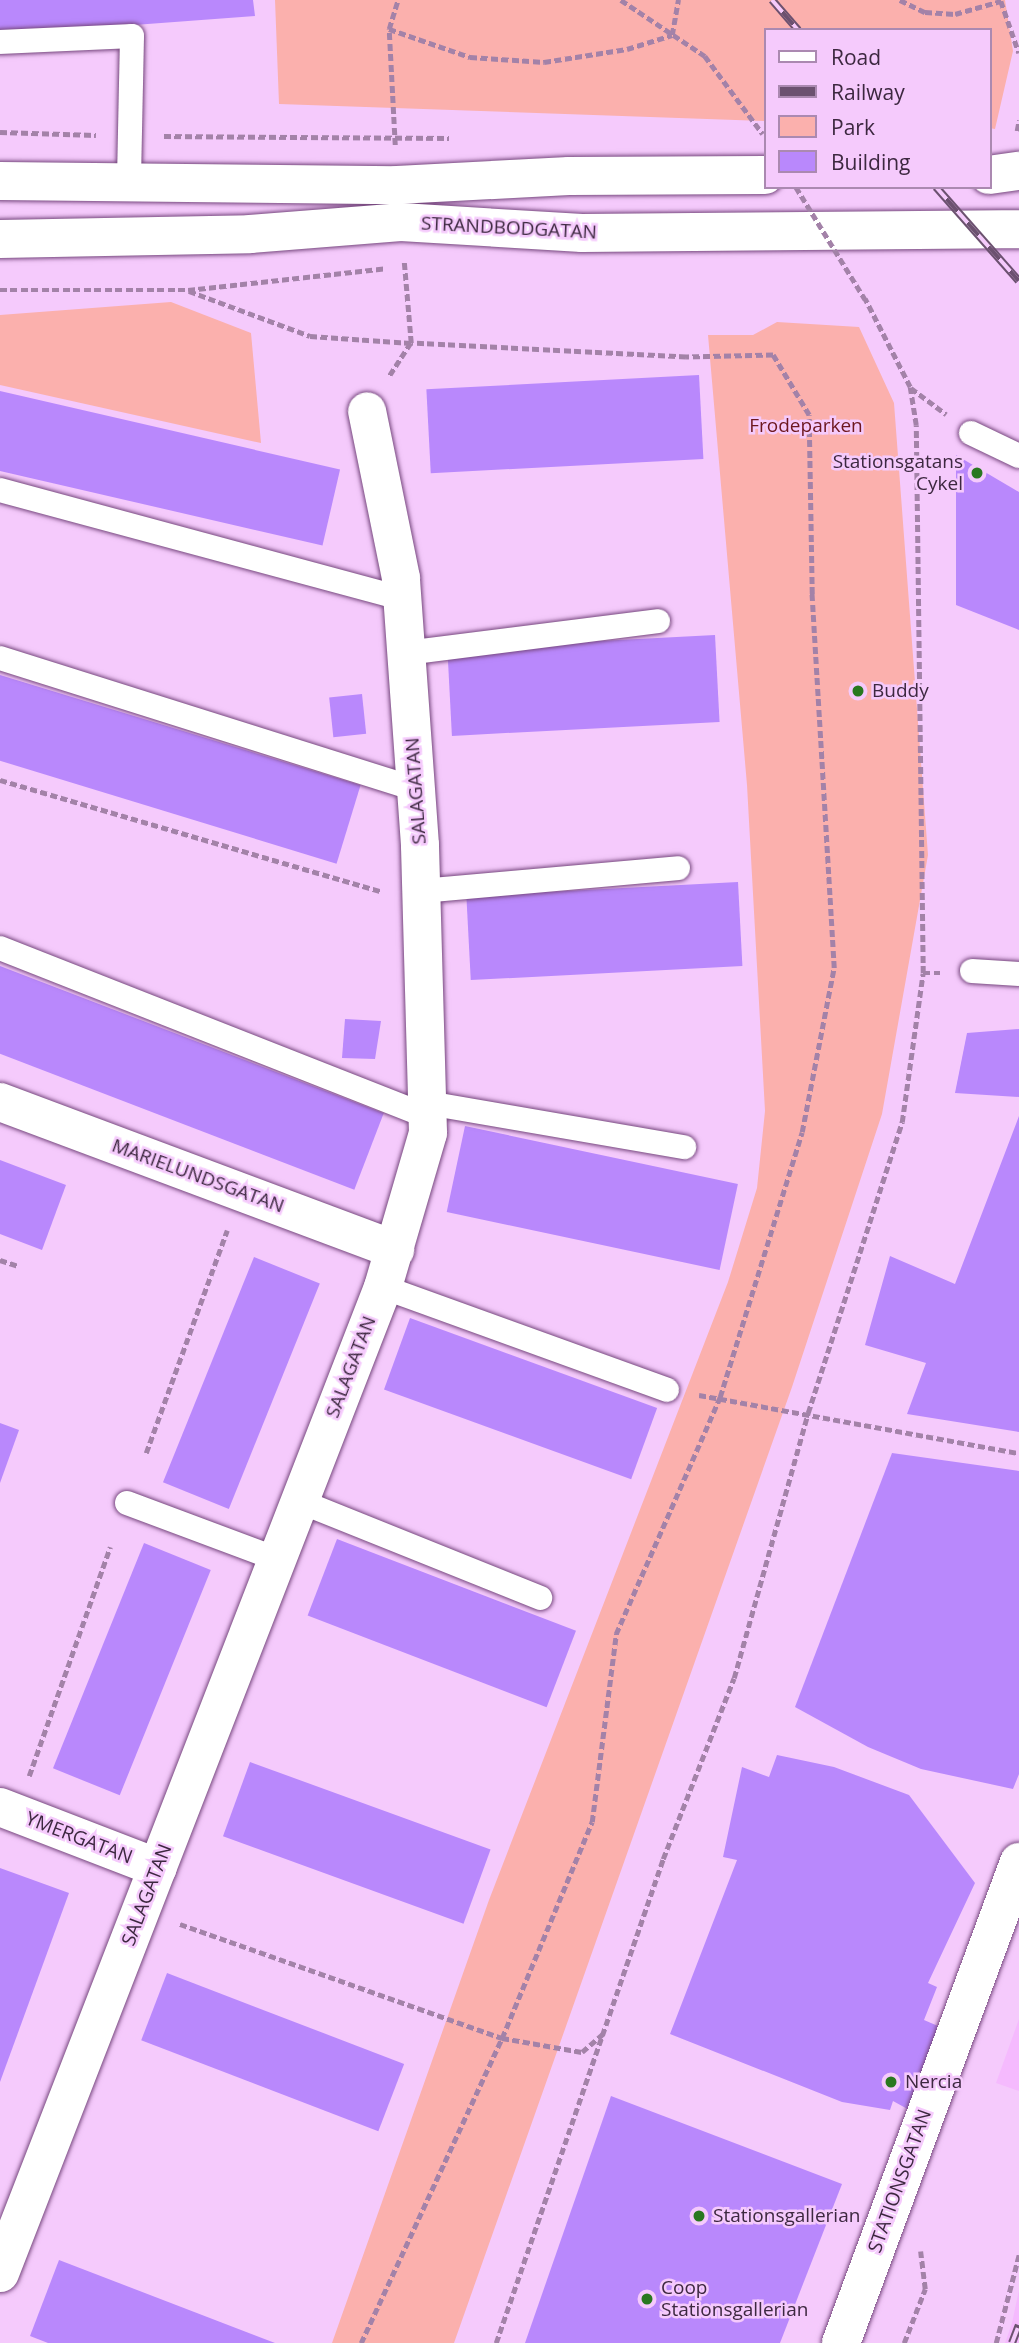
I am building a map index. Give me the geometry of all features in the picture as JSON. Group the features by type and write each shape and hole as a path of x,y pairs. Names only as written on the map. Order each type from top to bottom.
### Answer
{"street":[{"path":"991,175 1019,171"},
{"name":"STRANDBODGATAN","path":"0,181 397,185 569,176 764,175"},
{"name":"STRANDBODGATAN","path":"0,239 250,234 401,222 582,233 1019,229"},
{"name":"SALAGATAN","path":"0,2273 383,1287 428,1133 422,898 402,599 367,411"},
{"name":"MARIELUNDSGATAN","path":"0,1102 395,1250"},
{"name":"YMERGATAN","path":"8,1810 158,1868"},
{"name":"STATIONSGATAN","path":"841,2343 1019,1862"}],"lane":[{"path":"0,42 132,36 129,183"},
{"path":"971,433 1019,456"},
{"path":"0,490 402,599"},
{"path":"406,653 658,621"},
{"path":"0,658 416,789"},
{"path":"422,898 678,868"},
{"path":"0,948 428,1110 684,1147"},
{"path":"972,971 1019,974"},
{"path":"383,1287 667,1391"},
{"path":"299,1501 540,1598"},
{"path":"127,1503 277,1559"}],"path":[{"path":"397,185 389,29 398,0"},
{"path":"621,0 705,56 747,108 764,135"},
{"path":"672,35 678,0"},
{"path":"900,0 925,12 955,14 1001,1 1019,53"},
{"path":"389,29 470,57 544,62 627,49 672,35"},
{"path":"0,132 394,138"},
{"path":"496,2343 606,2031 663,1859 734,1678 808,1413 902,1122 923,974 916,425 910,387 865,299 797,189"},
{"path":"367,411 411,343 405,265"},
{"path":"0,290 188,290 418,265"},
{"path":"188,290 310,336 686,357 773,355 809,415 813,607 834,968 802,1132 720,1397 616,1634 592,1822 502,2038 362,2343"},
{"path":"910,387 971,433"},
{"path":"0,780 422,898"},
{"path":"146,1453 241,1192"},
{"path":"0,1260 18,1266"},
{"path":"667,1391 720,1397 1019,1452"},
{"path":"8,1810 110,1547"},
{"path":"158,1868 169,1920 502,2038 582,2052 606,2031"},
{"path":"904,2343 925,2289 919,2245"},
{"path":"996,2343 1019,2255"}],"shaded area":[{"path":"1019,2019 1019,2091 996,2083"},
{"path":"1019,2290 1019,2343 1005,2343 1012,2323"}],"green space":[{"path":"275,0 1005,0 1013,51 995,129 991,128 991,28 764,28 764,121 279,104"},
{"path":"171,302 251,333 261,443 0,385 0,315"},
{"name":"Frodeparken","path":"777,322 859,327 894,403 928,855 882,1114 792,1387 454,2343 332,2343 489,1900 728,1282 757,1188 765,1111 747,785 708,335 753,335"}],"building":[{"path":"0,0 253,0 255,16 0,35"},
{"path":"699,375 703,459 431,473 426,389"},
{"path":"0,391 340,470 323,546 0,471"},
{"path":"956,455 1019,492 1019,630 956,605"},
{"path":"715,635 720,722 452,736 447,649"},
{"path":"0,675 361,785 337,864 0,761"},
{"path":"362,694 366,734 333,737 329,697"},
{"path":"738,882 742,966 471,980 466,896"},
{"path":"0,966 384,1113 354,1190 0,1054"},
{"path":"345,1019 381,1021 375,1059 342,1058"},
{"path":"1019,1029 1019,1097 955,1093 967,1033"},
{"path":"1019,1116 1019,1432 907,1414 926,1363 865,1345 890,1256 955,1284"},
{"path":"465,1126 738,1184 720,1270 447,1212"},
{"path":"0,1160 66,1185 42,1250 0,1234"},
{"path":"254,1257 320,1284 229,1509 163,1482"},
{"path":"410,1318 657,1408 631,1479 384,1389"},
{"path":"0,1423 19,1430 0,1483"},
{"path":"892,1453 1019,1471 1019,1774 1013,1789 921,1769 868,1747 795,1707"},
{"path":"337,1539 576,1631 547,1707 308,1616"},
{"path":"144,1543 211,1570 120,1795 53,1768"},
{"path":"777,1755 834,1767 909,1795 975,1883 928,1983 937,1987 924,2020 945,2029 913,2112 893,2101 890,2110 842,2102 670,2034 737,1860 723,1857 742,1767 769,1777"},
{"path":"250,1762 491,1850 464,1924 223,1836"},
{"path":"0,1868 69,1893 0,2082"},
{"path":"167,1973 404,2064 378,2131 141,2040"},
{"name":"Stationsgallerian","path":"611,2096 842,2184 780,2343 525,2343"},
{"path":"59,2260 275,2343 48,2343 30,2336"}],"railway":[{"path":"772,0 796,28"},
{"path":"938,189 1019,281"},
{"path":"1012,2343 1019,2325"}],"place":[{"name":"Stationsgatans Cykel","path":"977,473"},
{"name":"Buddy","path":"858,691"},
{"name":"Nercia","path":"891,2082"},
{"name":"Stationsgallerian","path":"699,2216"},
{"name":"Coop Stationsgallerian","path":"647,2299"}]}
